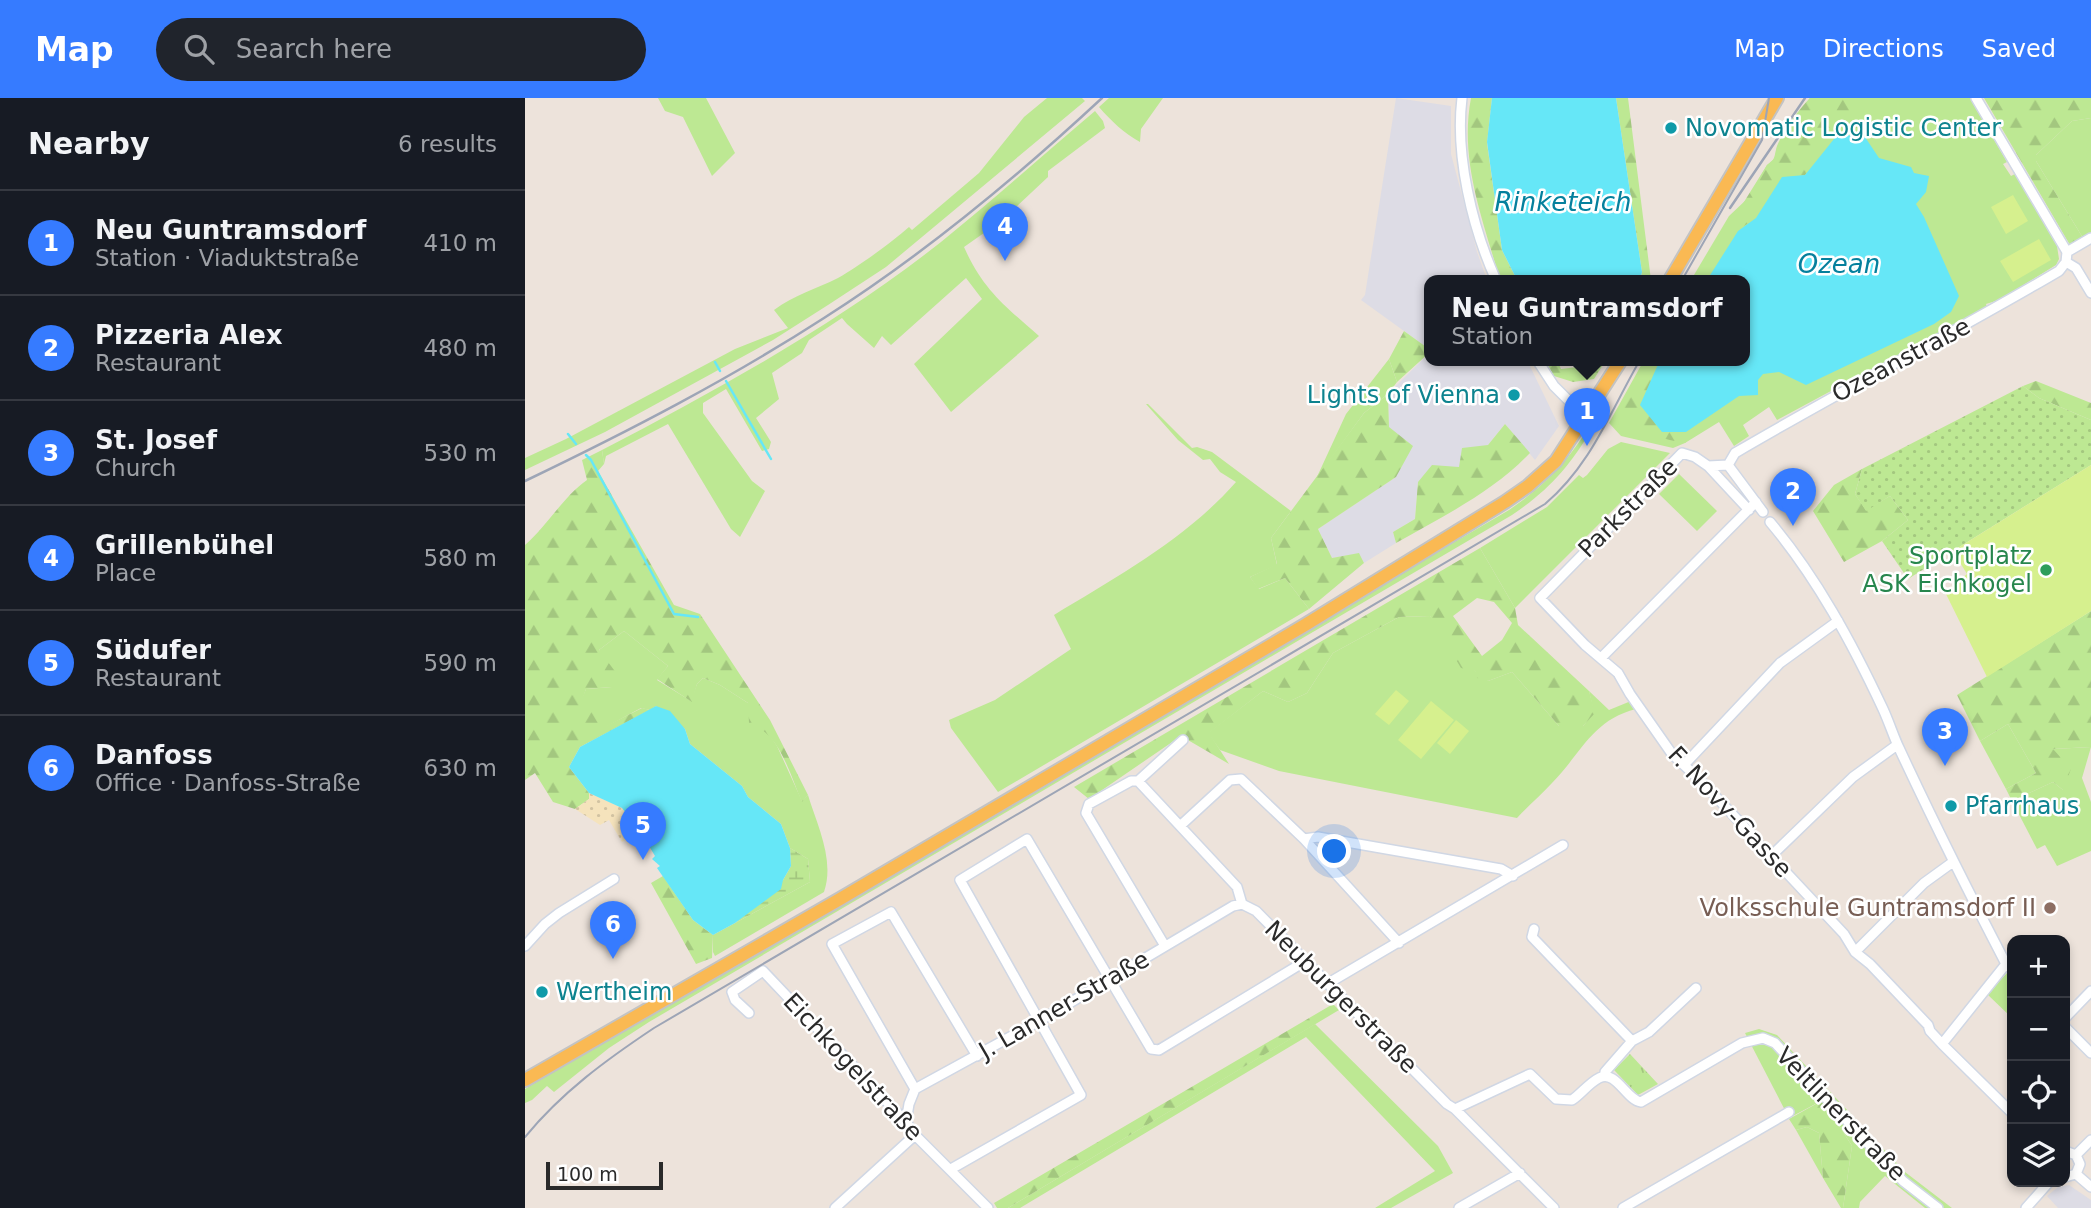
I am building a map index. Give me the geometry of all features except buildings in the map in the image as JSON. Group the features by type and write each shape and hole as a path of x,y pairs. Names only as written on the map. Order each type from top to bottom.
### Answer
{"main road":[{"path":"1673,275 1777,98"},
{"path":"525,1080 840,899 1305,625 1505,502 1549,468 1585,418 1617,366"}],"street":[{"path":"1462,98 1459,140 1462,168 1494,275"},
{"path":"1976,98 2066,257 2091,293"},
{"name":"Ozeanstraße","path":"1728,465 1735,453 1814,407 1965,327 2059,271 2066,257 2091,238"},
{"path":"1541,366 1554,386 1585,418"},
{"name":"Parkstraße","path":"1540,598 1682,453 1695,457 1708,466 1728,465"},
{"path":"1728,465 1763,512"},
{"path":"1708,466 1748,510"},
{"path":"1601,658 1756,502"},
{"path":"1770,522 1794,550 1838,621 1884,710 1953,862 2007,963"},
{"name":"F. Novy-Gasse","path":"1540,598 1618,673 1667,747 1752,835 1769,858 1784,870 1844,934 1855,952 1879,973 1928,1025 1942,1044 2007,1108"},
{"path":"1684,765 1780,663 1838,621"},
{"path":"1165,946 1086,813 1089,804 1131,781 1138,781 1183,740"},
{"path":"1769,858 1853,777 1898,745"},
{"path":"1180,826 1230,780 1241,779 1304,839 1399,943"},
{"name":"Neuburgerstraße","path":"1138,781 1237,887 1242,905 1256,911 1304,962 1553,1208"},
{"path":"1304,839 1318,837 1501,869 1513,876"},
{"path":"951,1169 1081,1095 960,880 1027,839 1151,1049 1159,1049 1304,962"},
{"path":"1327,984 1563,845"},
{"path":"1855,952 1924,884 1953,862"},
{"path":"525,946 559,913 614,879"},
{"name":"J. Lanner-Straße","path":"915,1089 1109,981 1233,906 1242,905"},
{"path":"906,1122 915,1089 832,944 891,912 977,1055"},
{"path":"1534,929 1532,937 1632,1041"},
{"path":"1942,1044 2007,969"},
{"name":"Eichkogelstraße","path":"749,1013 735,1000 732,992 763,971 906,1122 915,1135 988,1208"},
{"path":"1455,1110 1530,1074 1556,1099 1572,1100 1594,1081 1605,1076 1605,1072 1632,1041 1649,1032 1696,988"},
{"path":"2070,1013 2091,991"},
{"path":"2070,1032 2091,1053"},
{"name":"Veltlinerstraße","path":"1605,1076 1613,1079 1635,1101 1641,1102 1742,1043 1763,1038 1775,1043 1903,1181 1938,1208"},
{"path":"1623,1208 1789,1112"},
{"path":"835,1208 915,1135"},
{"path":"2076,1155 2091,1140"},
{"path":"2070,1153 2076,1155 2080,1164 2076,1174"},
{"path":"1459,1208 1520,1173"},
{"path":"2070,1176 2076,1174"},
{"path":"2076,1174 2091,1187"},
{"path":"2026,1208 2045,1187"}],"shaded area":[{"path":"1396,98 1451,106 1451,154 1485,275 1424,275 1424,345 1361,300 1365,295"},
{"path":"1424,358 1424,366 1530,366 1559,426 1535,460 1505,424 1488,445 1460,467 1418,482 1415,519 1393,532 1396,543 1364,563 1359,554 1332,558 1318,529 1396,477 1389,427 1388,394"},
{"path":"2070,1186 2091,1200 2091,1208 2058,1208 2047,1196 2058,1187"}],"green space":[{"path":"658,98 706,98 735,153 712,176 683,117 665,111"},
{"path":"1047,98 1082,98 1085,101 886,267 773,340 605,432 525,470 525,458 735,349 788,328 774,310 797,296 838,278 909,227 912,230 979,173 1024,117"},
{"path":"1109,98 1163,98 1141,129 1140,142 1118,126 1099,107"},
{"path":"1471,98 1492,98 1487,143 1502,250 1514,275 1499,275 1470,167 1468,121"},
{"path":"1616,98 1628,98 1650,275 1641,275"},
{"path":"1810,98 1970,98 2007,162 2003,164 2011,176 2015,174 2057,246 2059,259 2056,265 1999,300 1986,304 1987,307 1777,420 1769,407 1743,425 1749,436 1734,446 1719,422 1673,448 1621,436 1609,423 1641,366 1750,366 1750,275 1694,275 1729,216 1747,199 1767,165 1775,158 1777,147"},
{"path":"1810,98 1871,98 1877,106 1853,108 1865,137 1837,135 1805,175 1782,177 1752,220 1735,231 1724,234 1773,159 1787,127"},
{"path":"1984,98 2091,98 2091,118 2072,121 2036,155 2036,161 2083,238 2070,245"},
{"path":"1095,111 1105,128 1048,171 1048,177 1001,221 964,247 987,286 1039,336 951,412 914,364 982,299 966,278 891,345 882,336 874,348 842,318 809,340 802,353 772,373 779,399 756,418 771,442 769,449 762,451 726,389 703,403 703,413 752,481 765,491 740,537 731,529 668,424 606,456 604,464 602,450 776,354 861,301 941,242"},
{"path":"2091,118 2091,233 2083,238 2036,161 2036,155 2072,121"},
{"path":"2013,195 2028,221 2006,234 1991,207"},
{"path":"2039,239 2051,260 2013,282 2000,261"},
{"path":"1404,331 1424,345 1424,358 1397,382 1389,359"},
{"path":"1389,359 1397,382 1388,394 1364,413 1316,479 1346,414"},
{"path":"1548,366 1560,366 1561,369 1602,366 1594,379 1573,382 1554,376"},
{"path":"1646,366 1657,366 1652,374 1686,432 1697,424 1699,430 1685,443 1665,439 1642,428 1623,406"},
{"path":"2036,381 2091,403 2091,420 2039,398 2023,386"},
{"path":"2023,386 2039,398 2091,420 2091,465 1908,579 1882,541 1908,520 1890,496 1866,511 1855,494 1862,469"},
{"path":"1388,394 1389,427 1413,446 1396,477 1318,529 1332,558 1359,553 1364,563 1309,609 1285,578 1258,589 1250,577 1277,564 1271,538 1364,413"},
{"path":"1146,404 1192,448 1212,452 1291,511 1271,538 1277,565 1250,577 1259,589 1285,578 1309,609 998,792 951,728 949,720 995,700 1071,649 1054,615 1127,571 1173,539 1236,482 1220,472 1210,459 1203,460 1178,440"},
{"path":"1505,424 1530,453 1483,492 1396,543 1393,532 1415,519 1418,482 1432,465 1459,467 1462,448 1488,445"},
{"path":"1589,427 1592,429 1557,477 1512,515 649,1022 609,1048 554,1092 547,1086 525,1103 525,1089 1509,510 1553,473"},
{"path":"1621,442 1670,453 1515,608 1480,548 1547,507 1579,475 1583,478 1587,475 1608,449"},
{"path":"602,450 604,464 598,471 674,605 700,614 770,720 808,795 802,802 776,745 760,728 749,723 748,703 720,685 703,678 697,684 692,702 657,679 668,666 624,631 599,650 623,682 612,687 586,689 582,701 600,705 602,728 642,708 650,710 580,747 569,767 589,793 589,799 575,809 553,802 535,773 525,780 525,545 587,480 582,460"},
{"path":"2091,465 2091,611 1987,677 1945,592 1967,574 1953,551"},
{"path":"1862,469 1855,494 1866,510 1890,496 1908,520 1882,541 1844,562 1813,511 1834,485"},
{"path":"1679,474 1717,511 1697,531 1659,494"},
{"path":"1480,548 1515,608 1518,625 1589,691 1595,713 1583,726 1559,726 1512,672 1488,681 1477,678 1475,671 1461,668 1430,616 1399,617 1333,653 1307,693 1288,702 1263,691 1209,733 1229,764 1181,736 1089,799 1074,787","holes":["1477,598 1494,602 1512,623 1502,640 1482,656 1453,616"]},
{"path":"2091,611 2091,747 2053,749 2071,769 2063,790 2053,782 2012,801 2006,789 2036,773 2008,724 1980,741 1957,695"},
{"path":"1430,616 1475,671 1488,681 1512,672 1559,726 1583,726 1594,713 1589,691 1609,710 1631,701 1636,709 1608,721 1588,739 1562,772 1517,818 1279,771 1220,750 1208,733 1263,691 1288,702 1307,693 1333,653 1399,617"},
{"path":"624,631 668,666 657,680 691,701 697,684 703,678 720,685 748,703 777,746 802,801 808,795 823,843 827,868 824,892 715,956 713,935 810,882 808,859 790,848 781,824 748,797 742,786 690,744 685,729 656,706 650,710 641,708 602,729 581,701 586,689 612,687 599,650"},
{"path":"1396,690 1409,701 1389,725 1375,714"},
{"path":"1431,701 1454,720 1421,759 1398,740"},
{"path":"1456,720 1469,731 1450,754 1437,743"},
{"path":"2008,724 2036,773 2006,789 1980,741"},
{"path":"2091,747 2082,778 2091,802 2091,851 2057,866 2045,845 2037,849 2012,801 2053,782 2063,790 2053,749"},
{"path":"790,848 808,859 810,882 735,923 783,880 791,866"},
{"path":"663,876 693,920 713,935 712,958 696,964 651,883"},
{"path":"2007,973 2007,1013 1987,994"},
{"path":"1333,1004 1339,1010 1008,1208 997,1208 994,1203"},
{"path":"1315,1024 1438,1146 1453,1173 1391,1208 1375,1208 1435,1171 1306,1037 1020,1208 1008,1208"},
{"path":"1759,1029 1777,1035 1905,1172 1952,1208 1925,1208 1885,1176 1860,1202 1859,1208 1843,1208 1852,1146 1823,1100 1789,1118 1745,1033"},
{"path":"1630,1054 1658,1084 1638,1095 1614,1070"},
{"path":"1823,1100 1852,1146 1843,1208 1823,1178 1819,1133 1807,1127 1796,1130 1789,1119"},
{"path":"1807,1127 1819,1133 1823,1178 1796,1130"}],"sand":[{"path":"589,793 622,808 640,831 622,842 609,820 600,825 575,809 589,799"}],"water":[{"name":"Rinketeich","path":"1492,98 1616,98 1641,275 1514,275 1502,250 1487,142"},
{"name":"Ozean","path":"1838,134 1865,137 1879,158 1911,167 1914,173 1929,176 1926,192 1916,204 1959,296 1951,312 1934,324 1806,385 1779,372 1763,374 1758,380 1758,395 1739,396 1686,432 1662,432 1640,405 1657,366 1750,366 1750,275 1710,275 1738,231 1756,218 1782,177 1805,175"},
{"path":"656,706 670,711 685,729 690,744 742,786 748,797 781,824 790,848 791,866 781,889 735,923 713,935 693,920 657,868 660,866 652,859 655,856 640,831 622,808 589,793 569,767 580,747"}],"waterway":[{"path":"715,362 720,371"},
{"path":"726,381 771,459"},
{"path":"568,434 576,444"},
{"path":"586,455 674,614 698,617"}],"tram line":[{"path":"1685,275 1762,140 1769,98"},
{"path":"525,1137 554,1105 585,1078 654,1028 1545,504 1561,489 1587,455 1637,366"}],"railway":[{"path":"525,481 714,384 861,294 968,214 1102,98"},
{"path":"1730,208 1805,98"}],"place":[{"name":"Novomatic Logistic Center","path":"1671,128"},
{"name":"Grillenbühel","path":"1005,261"},
{"name":"Lights of Vienna","path":"1514,395"},
{"name":"Neu Guntramsdorf","path":"1587,446"},
{"name":"Pizzeria Alex","path":"1793,526"},
{"name":"Sportplatz ASK Eichkogel","path":"2046,570"},
{"name":"St. Josef","path":"1945,766"},
{"name":"Pfarrhaus","path":"1951,806"},
{"name":"Südufer","path":"643,860"},
{"name":"Volksschule Guntramsdorf II","path":"2050,908"},
{"name":"Danfoss","path":"613,959"},
{"name":"Wertheim","path":"542,992"}]}
